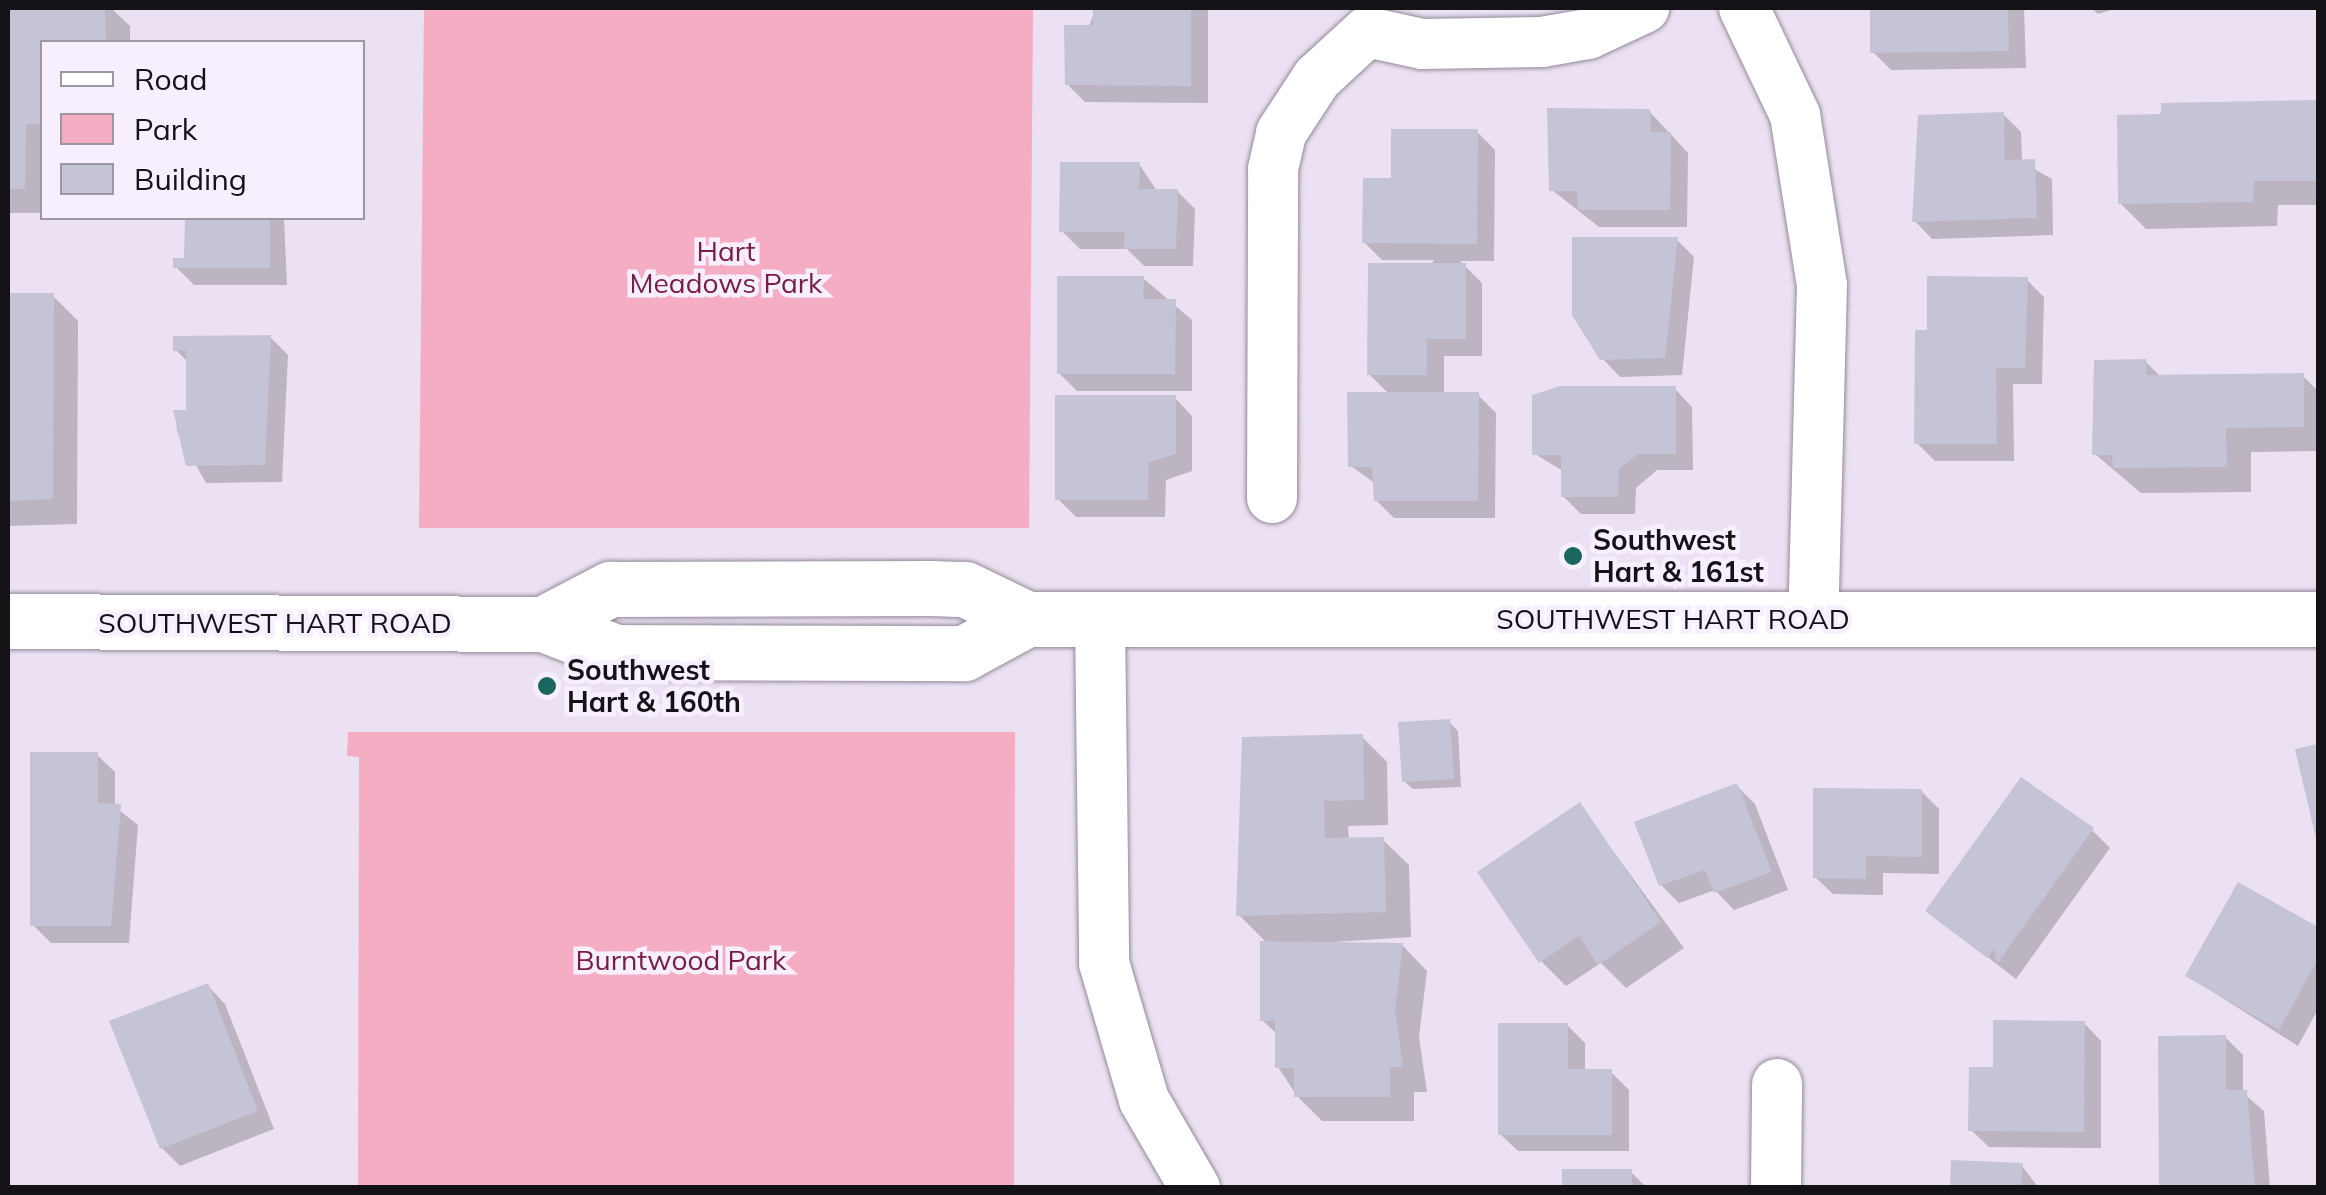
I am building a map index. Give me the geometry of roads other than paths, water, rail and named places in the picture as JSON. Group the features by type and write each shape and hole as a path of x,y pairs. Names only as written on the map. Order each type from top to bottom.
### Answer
{"main road":[{"name":"SOUTHWEST HART ROAD","path":"8,621 543,624 610,589 965,589 1028,618 2318,619"}],"street":[{"path":"1272,498 1273,169 1299,103 1357,20 1422,44 1542,42 1588,34 1644,8"},
{"path":"1744,8 1794,114 1822,284 1813,618"},
{"path":"1100,618 1104,962 1144,1100 1195,1188"},
{"path":"1776,1188 1777,1084"}],"place":[{"name":"Southwest Hart & 161st","path":"1573,556"},
{"name":"Southwest Hart & 160th","path":"547,686"}],"park label":[{"name":"Hart Meadows Park","path":"726,267"},
{"name":"Burntwood Park","path":"681,960"}]}
